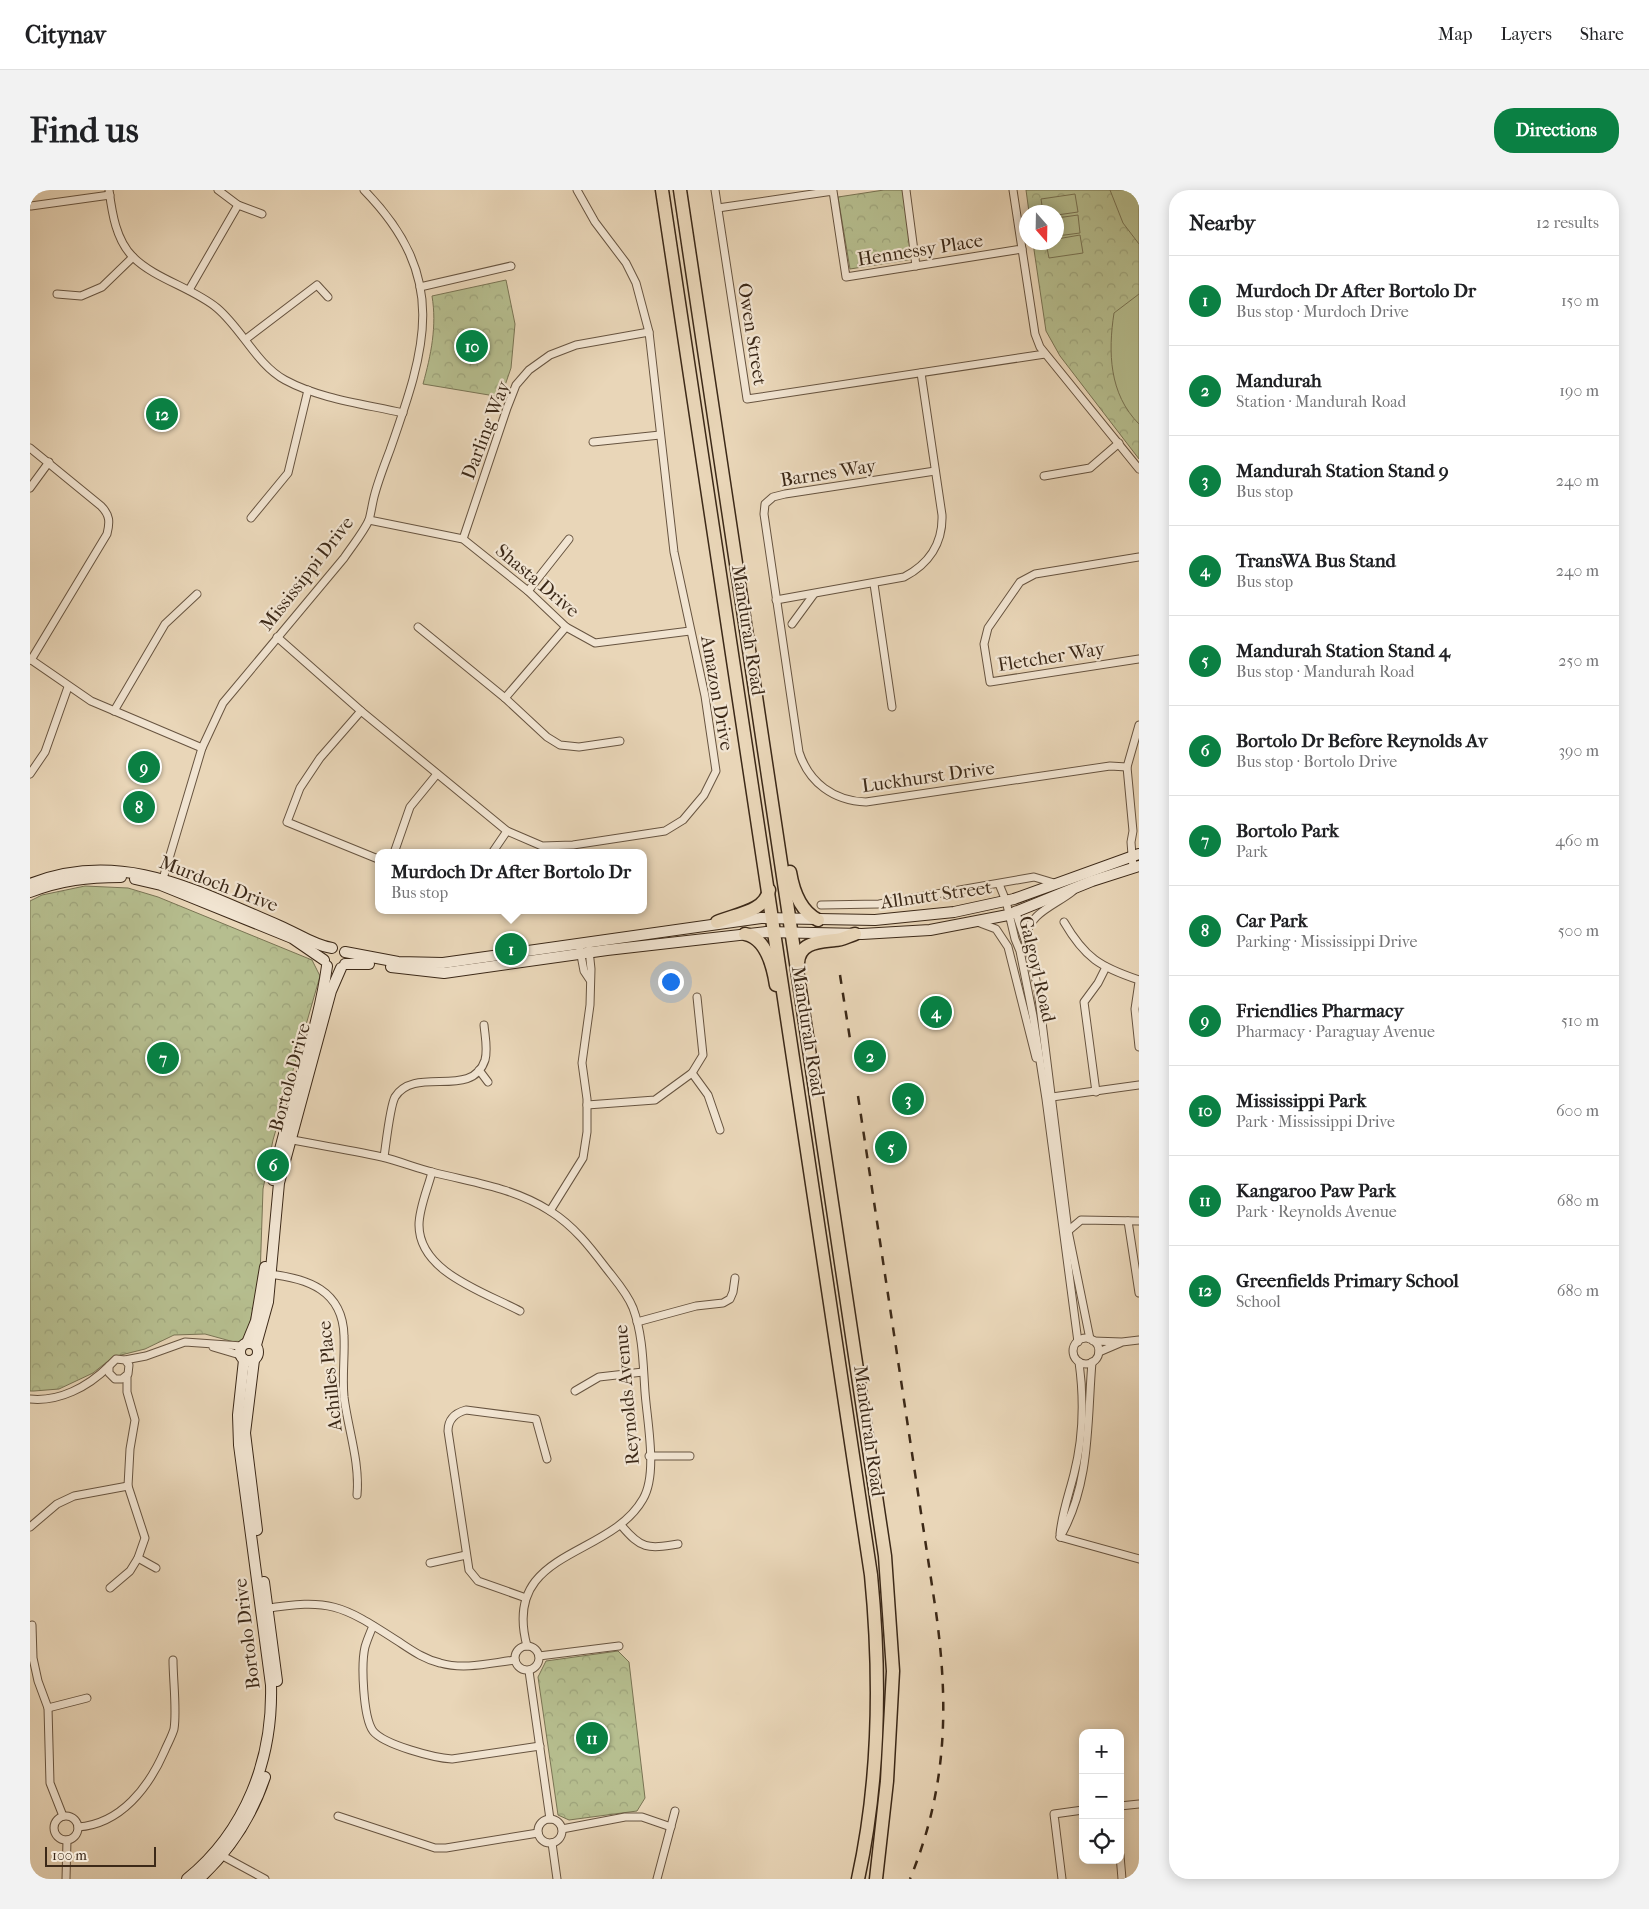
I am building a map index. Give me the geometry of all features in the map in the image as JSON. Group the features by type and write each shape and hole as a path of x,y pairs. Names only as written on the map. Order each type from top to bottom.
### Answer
{"highway":[{"name":"Mandurah Road","path":"662,190 860,1492 876,1624 878,1670 875,1770 858,1879"},
{"name":"Mandurah Road","path":"680,190 887,1574 893,1671 889,1764 876,1879"},
{"path":"774,817 798,898 806,911 818,920"},
{"path":"717,922 760,905 766,898 769,887"},
{"path":"746,934 757,938 762,945 771,966 778,994 790,1025"},
{"path":"798,971 799,956 807,946 839,940 854,934"},
{"path":"880,1841 884,1861 882,1879"}],"main road":[{"name":"Allnutt Street","path":"790,918 888,920 961,911 1006,901 1135,855"},
{"name":"Allnutt Street","path":"792,932 854,934 930,930 975,922 1013,913 1079,886 1136,867"},
{"name":"Murdoch Drive","path":"30,884 49,877 88,870 125,870 295,932 316,945 339,948 344,952 398,962 443,963 584,948 746,934 792,932"},
{"name":"Murdoch Drive","path":"30,892 55,883 88,877 124,877 162,882 292,938 334,969 367,963 414,971 444,973 717,922 773,917 790,918"},
{"path":"326,963 326,952 332,948"},
{"path":"343,966 346,958 344,952"},
{"name":"Bortolo Drive","path":"198,1879 218,1854 243,1811 262,1766 269,1734 271,1685 265,1609 239,1445 238,1416 247,1352 268,1274 269,1205 324,991 326,963"},
{"name":"Bortolo Drive","path":"286,1139 331,991 343,966"},
{"name":"Bortolo Drive","path":"187,1879 218,1854"}],"street":[{"path":"218,190 238,205 262,214"},
{"name":"Mississippi Drive","path":"162,882 202,748 223,703 344,558 369,520 374,496 403,413 421,348 424,322 420,287 402,239 384,210 364,190"},
{"name":"Amazon Drive","path":"277,637 361,711 507,831 542,846 573,845 665,831 693,809 704,794 716,771 705,696 674,552 649,332 636,283 626,263 591,216 577,190"},
{"name":"Owen Street","path":"715,190 747,399 921,373"},
{"name":"Hennessy Place","path":"718,208 837,190 846,277 1019,249"},
{"path":"906,190 916,266"},
{"path":"1013,190 1019,229"},
{"path":"32,206 109,193 114,222 121,240 133,257 154,271 190,290 218,309 246,339 265,364 284,379 308,390 403,413"},
{"path":"190,290 238,205"},
{"path":"1022,250 1035,334 1045,354 1139,469"},
{"path":"57,294 81,296 102,287 133,257"},
{"path":"420,287 511,266"},
{"path":"246,339 317,285 328,297"},
{"name":"Darling Way","path":"463,539 507,408 516,385 529,370 550,355 576,346 649,332"},
{"path":"776,600 874,584 904,577 928,560 934,552 942,527 921,373 1045,354"},
{"path":"251,518 288,473 308,390"},
{"path":"593,442 660,435"},
{"path":"1044,476 1090,468 1119,443"},
{"path":"30,448 50,462 101,506 108,514 110,524 107,534 31,660 68,687 114,712 202,748"},
{"path":"30,488 50,462"},
{"name":"Barnes Way","path":"776,600 764,514 765,504 785,494 935,471"},
{"name":"Shasta Drive","path":"369,520 463,539 528,591 566,627 595,643 690,631"},
{"path":"528,591 569,539"},
{"name":"Fletcher Way","path":"1139,557 1034,574 1020,582 988,628 984,644 990,682 1139,659"},
{"path":"874,584 892,707"},
{"path":"114,712 165,624 197,594"},
{"path":"792,624 814,594"},
{"name":"Luckhurst Drive","path":"776,600 802,761 814,781 837,796 866,802 1110,766 1127,767"},
{"path":"418,627 505,698 547,737 560,745 579,747 620,741"},
{"path":"505,698 566,627"},
{"path":"30,774 45,752 68,687"},
{"path":"361,711 315,766 300,788 287,822 375,858"},
{"path":"1136,867 1127,767 1139,725"},
{"path":"395,849 410,807 437,774"},
{"path":"495,849 507,831"},
{"path":"1133,831 1139,839"},
{"path":"821,905 879,904 1038,877 1050,883 1058,883"},
{"name":"Galgoyl Road","path":"999,884 1026,944 1032,961 1038,990 1068,1231 1092,1340"},
{"path":"1026,944 1027,930 1032,921 1079,886"},
{"name":"Galgoyl Road","path":"1013,913 1026,977 1041,1075 1078,1342"},
{"path":"975,922 993,926 1008,947 1027,1015 1032,1047 1041,1075"},
{"path":"1064,922 1084,952 1106,967 1139,981 1135,1009 1139,1047"},
{"path":"550,1211 583,1158 588,1132 582,1063 590,1006 591,969 584,948"},
{"path":"1096,1092 1084,1002 1098,983 1106,967"},
{"path":"587,1105 655,1100 692,1073 703,1055 697,997"},
{"path":"384,1157 395,1097 406,1086 416,1081 455,1082 479,1070 484,1060 484,1025"},
{"path":"479,1070 488,1082"},
{"path":"692,1073 708,1095 720,1130"},
{"path":"1052,1098 1139,1085"},
{"name":"Reynolds Avenue","path":"286,1139 384,1157 432,1172 495,1185 550,1211 581,1236 628,1299 637,1322 643,1372 649,1456 649,1488 634,1512 621,1525 552,1564 537,1579 526,1598 524,1633 527,1646"},
{"path":"432,1172 419,1224 424,1250 441,1269 520,1310"},
{"path":"1067,1213 1079,1221 1139,1222"},
{"path":"1068,1231 1079,1221"},
{"path":"1128,1221 1139,1293"},
{"name":"Achilles Place","path":"268,1274 296,1278 315,1285 331,1298 341,1314 344,1335 344,1388 358,1476 357,1495"},
{"path":"637,1322 696,1306 724,1303 730,1299 735,1278"},
{"path":"1092,1340 1099,1352"},
{"path":"1084,1430 1082,1381 1079,1362 1074,1351 1078,1342 1092,1340 1122,1342 1139,1340"},
{"path":"92,1381 116,1359 125,1360 146,1356 185,1342 247,1352"},
{"path":"1122,1342 1099,1352 1092,1362 1084,1430 1075,1473 1061,1520 1060,1537 1139,1559"},
{"path":"30,1399 57,1397 92,1381 114,1378 122,1379 146,1356"},
{"path":"110,1588 130,1571 138,1558 145,1538 128,1486 130,1448 135,1420 127,1392 128,1373 125,1360"},
{"path":"1079,1362 1092,1362"},
{"path":"108,1366 109,1372 127,1392"},
{"path":"575,1391 599,1377 643,1372"},
{"path":"526,1598 478,1581 469,1570 448,1431 450,1420 466,1410 536,1419 547,1460"},
{"path":"649,1456 690,1456"},
{"path":"30,1527 57,1504 74,1496 128,1486"},
{"path":"621,1525 637,1543 644,1546 652,1548 678,1544"},
{"path":"430,1563 466,1555"},
{"path":"138,1558 156,1568"},
{"path":"265,1609 301,1604 323,1604 344,1609 419,1655 440,1663 463,1667 515,1660"},
{"path":"32,1625 33,1658 38,1681 48,1708 50,1783 63,1816"},
{"path":"373,1626 365,1648 366,1695 370,1726 382,1738 445,1759 512,1752 540,1746"},
{"path":"527,1646 536,1650 540,1662 536,1668 529,1671 520,1668 515,1660 518,1651 527,1646"},
{"path":"539,1656 619,1646"},
{"path":"78,1827 94,1826 119,1813 142,1792 159,1764 174,1729 173,1660"},
{"path":"529,1671 550,1819"},
{"path":"48,1708 87,1698"},
{"path":"1124,1806 1139,1804"},
{"path":"658,1879 676,1811"},
{"path":"1062,1879 1054,1814 1079,1811"},
{"path":"63,1816 75,1820 78,1827 74,1838 67,1840 58,1838 54,1833 56,1821 63,1816"},
{"path":"338,1816 435,1848 446,1848 538,1833"},
{"path":"562,1828 642,1817 671,1827"},
{"path":"550,1819 558,1821 562,1828 559,1839 552,1843 541,1840 538,1833 539,1825 550,1819"},
{"path":"66,1879 67,1840"},
{"path":"552,1843 557,1879"},
{"path":"218,1854 265,1879"},
{"path":"1121,1864 1122,1879"}],"green space":[{"path":"884,190 903,190 913,259 850,269 838,197"},
{"path":"1026,190 1139,190 1139,459 1060,356 1046,331 1034,250 1064,250 1064,205 1028,205"},
{"path":"1110,190 1139,190 1139,244 1123,223"},
{"path":"1075,194 1078,212 1064,214 1064,205 1042,205 1041,199"},
{"path":"1078,215 1080,233 1064,235 1064,217"},
{"path":"1080,235 1083,253 1049,258 1047,250 1064,250 1064,238"},
{"path":"506,280 515,324 511,368 501,397 423,384 432,340 434,318 432,296"},
{"path":"1139,294 1139,424 1129,412 1116,386 1111,357 1111,343 1114,313"},
{"path":"85,886 128,888 158,897 312,960 320,976 273,1140 263,1189 260,1278 245,1345 205,1334 174,1335 145,1349 113,1357 93,1373 59,1389 30,1391 30,901 42,895"},
{"path":"618,1651 629,1662 645,1798 637,1811 569,1820 558,1815 538,1677 546,1661"}],"railway":[{"path":"840,975 850,1039"},
{"path":"858,1096 936,1612 943,1681 942,1747 938,1780 932,1813 910,1879"}],"place":[{"name":"Mississippi Park","path":"472,346"},
{"name":"Greenfields Primary School","path":"162,414"},
{"name":"Friendlies Pharmacy","path":"144,767"},
{"name":"Car Park","path":"139,807"},
{"name":"Murdoch Dr After Bortolo Dr","path":"511,949"},
{"name":"TransWA Bus Stand","path":"936,1012"},
{"name":"Mandurah","path":"870,1056"},
{"name":"Bortolo Park","path":"163,1058"},
{"name":"Mandurah Station Stand 9","path":"908,1099"},
{"name":"Mandurah Station Stand 4","path":"891,1147"},
{"name":"Bortolo Dr Before Reynolds Av","path":"273,1165"},
{"name":"Kangaroo Paw Park","path":"592,1738"}]}
